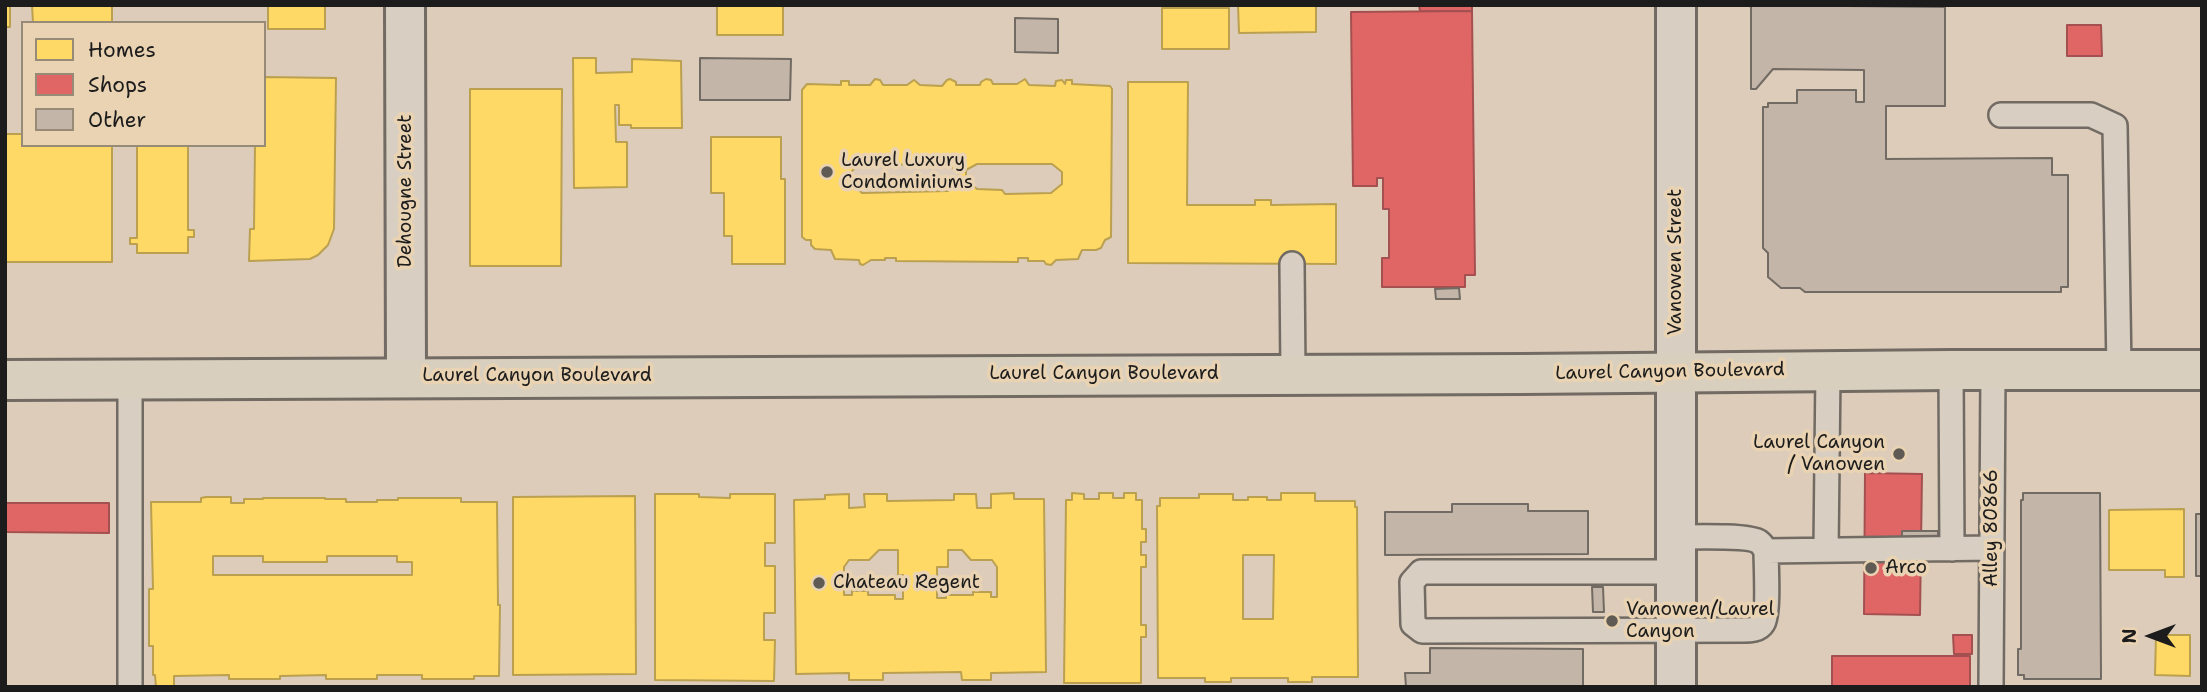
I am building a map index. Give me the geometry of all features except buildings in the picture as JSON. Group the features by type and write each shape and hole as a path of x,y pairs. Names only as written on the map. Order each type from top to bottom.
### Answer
{"main road":[{"name":"Dehougne Street","path":"405,5 406,377"},
{"name":"Vanowen Street","path":"1676,5 1676,687"},
{"name":"Laurel Canyon Boulevard","path":"5,380 2202,370"}],"lane":[{"path":"2001,115 2091,115 2115,126 2119,370"},
{"path":"1292,264 1293,374"},
{"path":"1951,370 1952,549"},
{"name":"Alley 80866","path":"1991,687 1993,370"},
{"path":"1826,550 1828,371"},
{"path":"130,380 130,687"},
{"path":"1757,540 1766,551 1765,614 1763,624 1756,629 1422,631 1413,624 1412,582 1421,572 1676,554 1757,540"},
{"path":"1766,551 1992,548"}],"place":[{"name":"Laurel Luxury Condominiums","path":"827,172"},
{"name":"Laurel Canyon / Vanowen","path":"1899,454"},
{"name":"Arco","path":"1871,568"},
{"name":"Chateau Regent","path":"819,583"},
{"name":"Vanowen/Laurel Canyon","path":"1612,621"}]}
